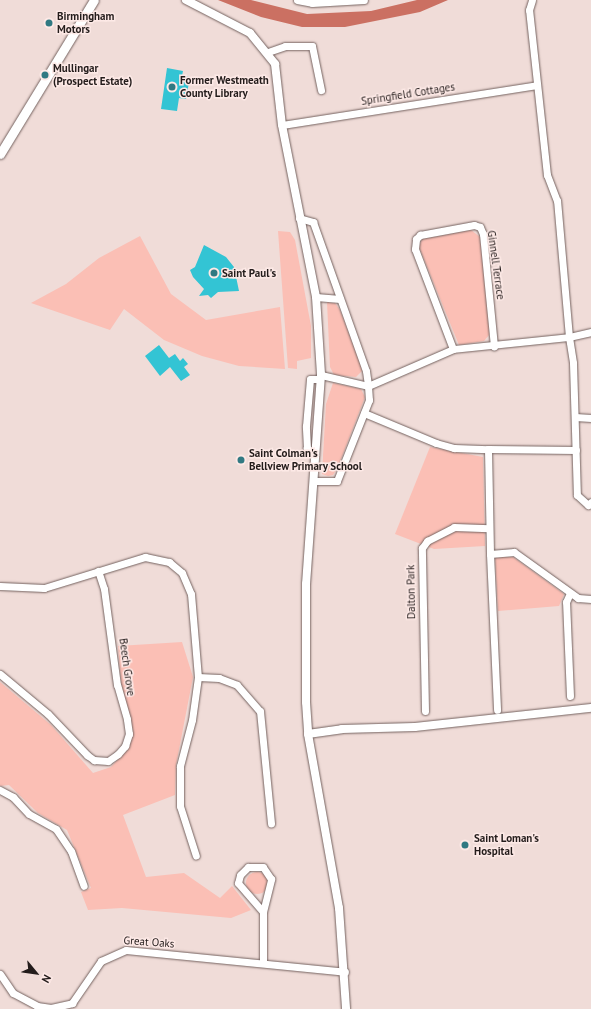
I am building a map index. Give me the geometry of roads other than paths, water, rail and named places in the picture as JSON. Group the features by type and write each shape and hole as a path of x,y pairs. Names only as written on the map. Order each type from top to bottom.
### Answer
{"main road":[{"path":"0,154 94,0"}],"street":[{"path":"186,0 250,33 268,52 275,64 282,125 299,218 316,297 320,377 306,584 308,734 339,908 345,972 346,1009"},
{"path":"297,0 312,3 364,0"},
{"path":"532,0 529,10 547,175 557,201 576,417 577,495 590,505"},
{"path":"268,52 285,46 312,46 321,90"},
{"name":"Springfield Cottages","path":"282,125 537,85"},
{"path":"299,218 313,222 366,371 369,400 337,481 314,481"},
{"name":"Ginnell Terrace","path":"453,349 415,249 416,243 420,235 474,225 480,227 483,234 494,346"},
{"path":"316,297 340,299"},
{"path":"320,377 368,386 453,349 494,346 569,337 591,332"},
{"path":"364,413 436,443 454,448 576,450"},
{"path":"576,417 591,418"},
{"path":"488,449 489,528 497,710"},
{"name":"Dalton Park","path":"424,711 422,548 428,541 454,527 489,528"},
{"path":"490,554 514,552 570,593 583,600 591,599"},
{"path":"0,586 44,588 78,580 98,570 145,558 156,558 169,562 182,573 190,594 198,677 192,720 180,766 180,806 196,856"},
{"name":"Beech Grove","path":"0,674 48,714 87,755 94,760 108,761 118,754 125,746 129,734 127,719 117,684 104,589 98,570"},
{"path":"570,593 566,602 570,696"},
{"path":"198,677 219,678 237,686 260,712 271,823"},
{"path":"308,734 342,729 415,727 591,708"},
{"path":"0,790 13,797 29,814 56,829 72,851 84,886"},
{"path":"262,963 263,912 270,874 263,867 248,868 240,875 238,883 263,912"},
{"name":"Great Oaks","path":"0,974 13,993 37,1006 51,1008 72,1002 101,961 116,951 262,963 345,972"}],"place":[{"name":"Birmingham Motors","path":"49,23"},
{"name":"Mullingar (Prospect Estate)","path":"45,75"},
{"name":"Former Westmeath County Library","path":"172,87"},
{"name":"Saint Paul's","path":"214,273"},
{"name":"Saint Colman's Bellview Primary School","path":"241,460"},
{"name":"Saint Loman's Hospital","path":"465,845"}]}
